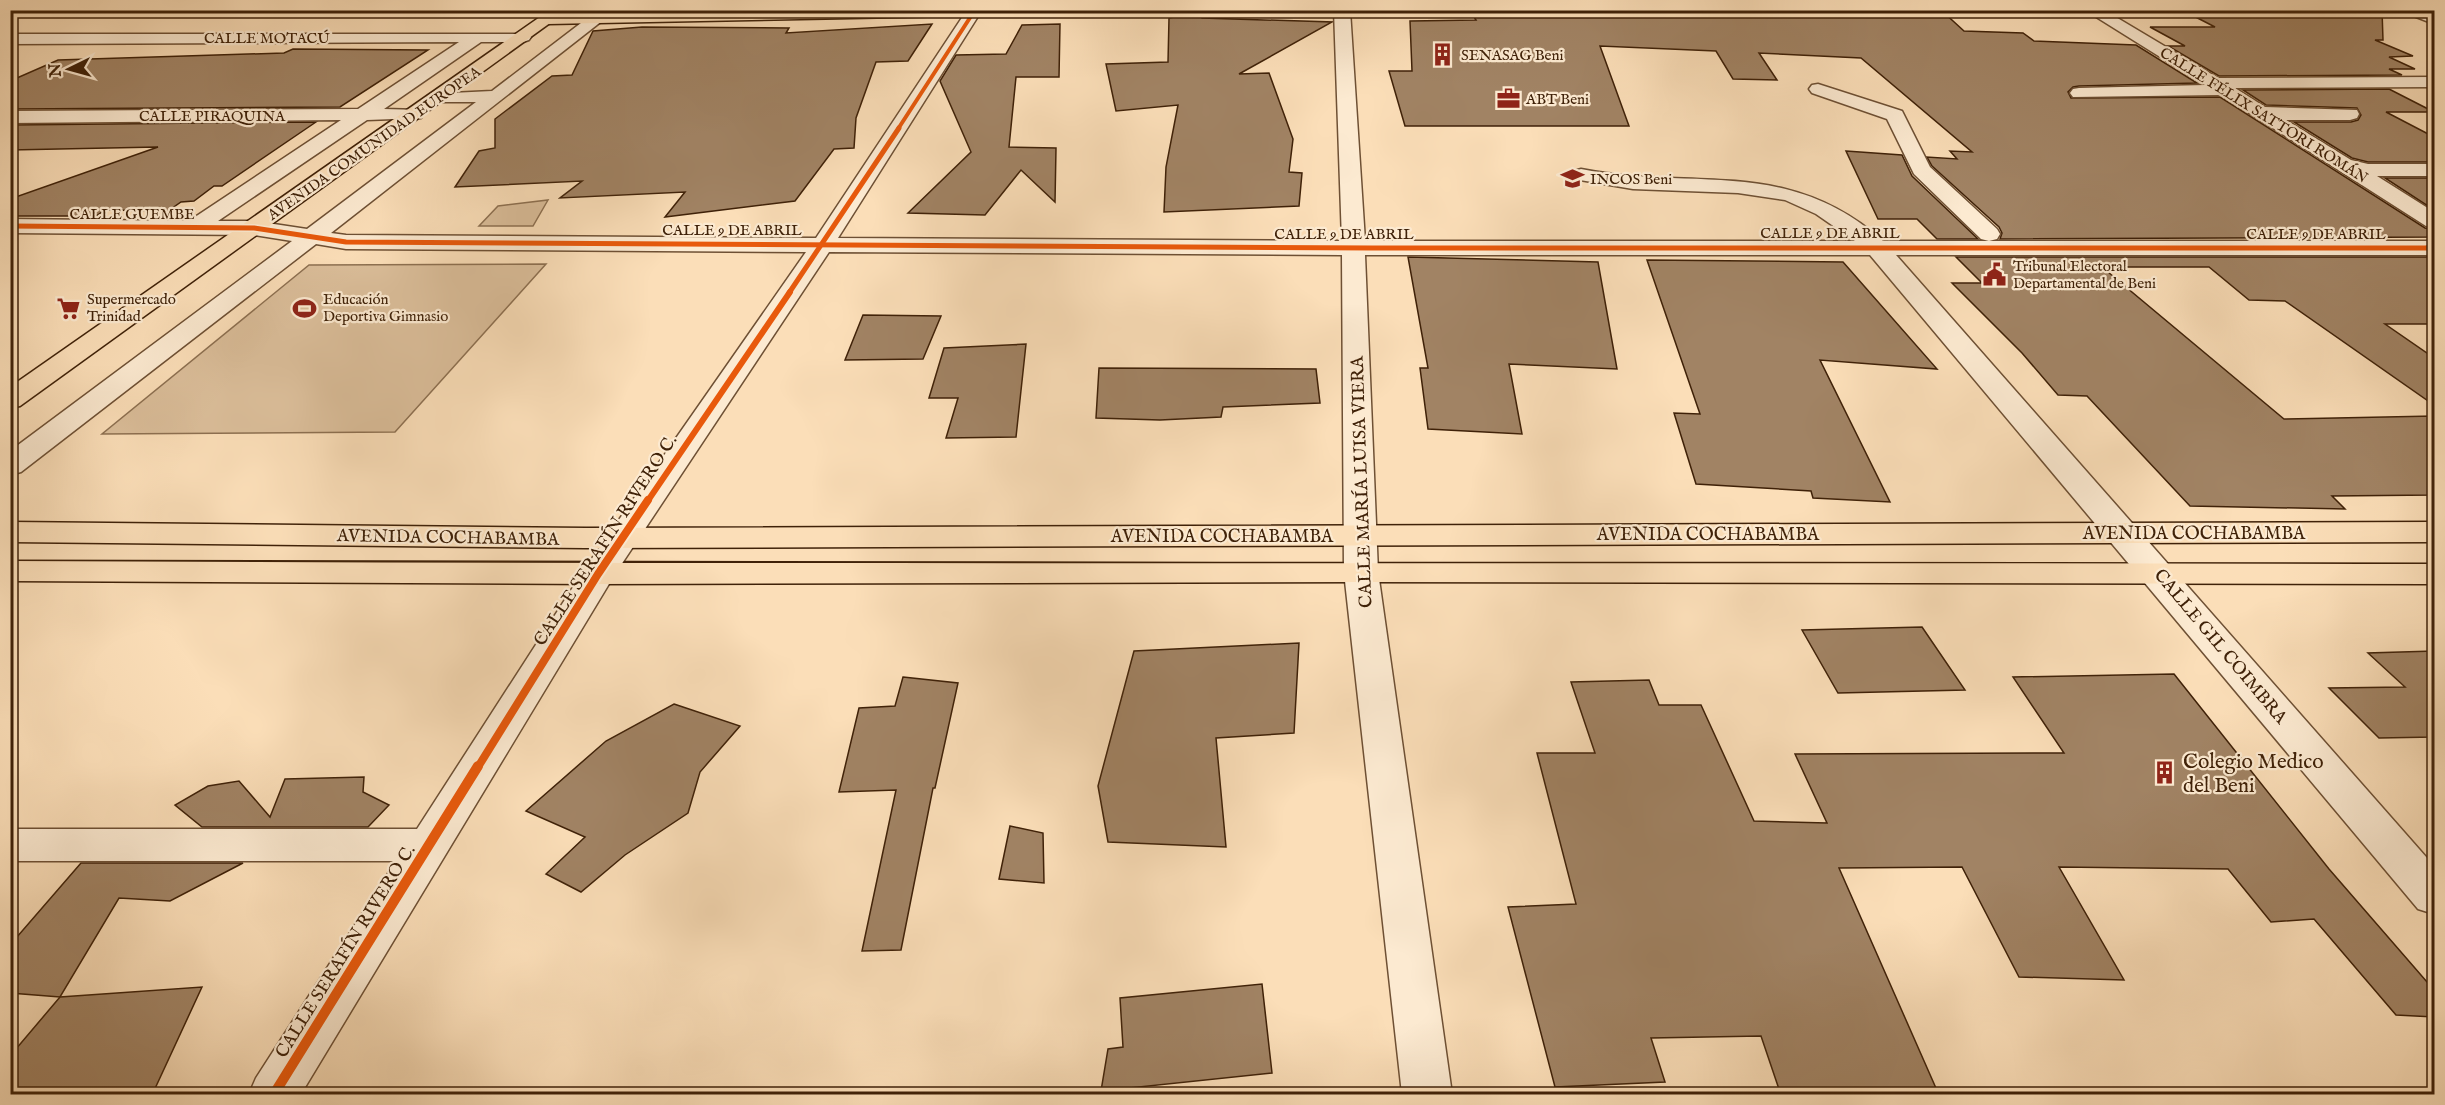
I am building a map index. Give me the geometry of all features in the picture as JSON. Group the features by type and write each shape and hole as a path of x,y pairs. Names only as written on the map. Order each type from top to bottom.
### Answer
{"main road":[{"path":"605,14 702,10"},
{"path":"555,14 1004,10"},
{"name":"AVENIDA COMUNIDAD EUROPEA","path":"10,400 555,14"},
{"name":"AVENIDA COCHABAMBA","path":"10,532 623,538 2434,532"},
{"name":"AVENIDA COCHABAMBA","path":"10,570 598,574 1361,572 2434,574"}],"street":[{"name":"CALLE MARÍA LUISA VIERA","path":"1342,10 1353,242 1361,572 1427,1095"},
{"name":"CALLE FÉLIX SATTORI ROMÁN","path":"2092,10 2220,86 2434,221"},
{"path":"2411,10 2434,19"},
{"name":"CALLE SERAFÍN RIVERO C.","path":"274,1095 598,574 827,238 975,11"},
{"path":"10,466 605,14"},
{"path":"193,228 478,37"},
{"name":"CALLE MOTACÚ","path":"10,39 523,37"},
{"path":"2079,93 2220,86 2434,82"},
{"path":"1818,89 1895,115 1921,170 1989,234"},
{"path":"437,98 496,96"},
{"path":"2257,111 2277,114 2350,114"},
{"name":"CALLE PIRAQUINA","path":"10,117 414,114"},
{"path":"2345,166 2368,170 2434,170"},
{"path":"1581,175 1610,182 1754,189 1793,196 1870,241"},
{"name":"CALLE GUEMBE","path":"10,226 254,228"},
{"name":"CALLE 9 DE ABRIL","path":"254,228 313,235 346,242 827,238 1353,242 1870,241 2426,248 2434,246"},
{"name":"CALLE 9 DE ABRIL","path":"1870,241 1989,234 2411,233 2434,235"},
{"name":"CALLE GIL COIMBRA","path":"1870,241 2159,573 2434,896"},
{"path":"10,845 428,845"}],"shaded area":[{"path":"548,200 533,226 479,226 498,206"},
{"path":"546,264 395,432 102,434 309,265"}],"building":[{"path":"1500,10 1941,10 1964,31 2023,33 2034,41 2136,45 2197,83 2079,86 2073,87 2068,92 2071,98 2220,97 2425,228 2434,230 2434,237 2000,239 2002,233 1999,227 1932,166 1927,157 1957,159 1950,151 1972,152 1861,58 1759,53 1777,80 1733,79 1716,51 1600,46 1629,126 1405,126 1389,71 1412,71 1410,21 1476,20 1471,12"},
{"path":"2182,10 2382,10 2383,40 2375,40 2413,56 2389,57 2415,69 2389,69 2402,75 2219,76 2168,46 2185,46 2150,27 2215,27"},
{"path":"1199,12 1202,18 1332,22 1239,74 1269,73 1293,139 1289,172 1302,173 1299,206 1164,212 1166,167 1178,105 1116,111 1106,64 1168,62 1169,18"},
{"path":"932,24 908,61 876,62 856,118 854,148 834,149 795,201 665,217 685,192 560,198 582,181 455,187 479,151 495,148 495,119 552,76 572,75 593,31 642,27 789,28 786,33"},
{"path":"1060,24 1059,77 1016,77 1009,147 1056,148 1055,202 1021,170 985,215 908,213 971,152 940,81 956,55 1006,54 1022,25"},
{"path":"293,49 428,50 340,107 10,109 10,81 58,60 284,53"},
{"path":"2389,89 2434,112 2386,112 2434,137 2434,162 2368,162 2352,158 2294,122 2351,122 2358,120 2361,115 2357,108 2266,105 2243,90"},
{"path":"316,122 222,186 214,186 194,201 181,202 168,211 105,210 96,216 10,216 10,199 158,147 10,150 10,125"},
{"path":"1846,151 1902,155 1912,176 1978,239 1937,239 1917,219 1878,219"},
{"path":"2385,178 2434,178 2434,210"},
{"path":"2434,255 2434,324 2385,324 2434,358 2434,405 2285,301 2249,300 2209,267 2102,267 2284,419 2434,416 2434,495 2332,496 2345,509 2190,506 2087,396 2058,395 2022,353 1952,283 1982,283 1956,257 2426,257"},
{"path":"1408,257 1598,262 1617,369 1509,364 1522,434 1428,429 1420,368 1428,368"},
{"path":"1647,260 1843,262 1937,369 1820,360 1890,502 1813,498 1811,491 1696,484 1674,413 1700,414"},
{"path":"863,315 941,316 923,359 845,360"},
{"path":"1026,344 1016,437 946,438 958,398 929,398 944,348"},
{"path":"1099,368 1316,369 1320,403 1223,407 1221,417 1160,420 1096,418"},
{"path":"1922,627 1965,690 1838,693 1802,630"},
{"path":"1299,643 1294,733 1216,738 1226,847 1108,842 1098,786 1134,651"},
{"path":"2434,651 2434,737 2379,738 2329,688 2405,687 2368,653"},
{"path":"2174,674 2329,869 2434,990 2434,1017 2396,1015 2314,919 2271,922 2228,869 2059,867 2124,980 2019,977 1962,867 1839,868 1939,1095 1781,1095 1761,1036 1651,1038 1665,1082 1555,1087 1508,907 1576,904 1537,753 1595,753 1571,682 1649,680 1659,705 1701,705 1754,821 1827,823 1795,754 2064,753 2013,677"},
{"path":"903,677 958,683 935,788 933,788 901,950 862,951 896,790 839,792 859,708 895,706"},
{"path":"674,704 740,726 700,772 688,813 625,855 581,892 546,874 585,837 526,811 606,741"},
{"path":"364,777 363,792 389,805 368,827 202,827 175,805 208,786 239,781 270,817 285,779"},
{"path":"1010,826 1043,833 1044,883 999,879"},
{"path":"81,863 243,863 170,901 119,898 60,997 10,993 10,945"},
{"path":"1262,984 1272,1073 1101,1091 1108,1049 1123,1047 1120,998"},
{"path":"202,987 152,1095 42,1095 43,1092 10,1091 10,1056 60,997"}],"cycle path":[{"path":"274,1094 598,574 831,232 975,10"},
{"path":"10,226 254,228 346,242 1373,248 2426,248 2434,246"}],"place":[{"name":"SENASAG Beni","path":"1443,55"},
{"name":"ABT Beni","path":"1508,99"},
{"name":"INCOS Beni","path":"1572,179"},
{"name":"Tribunal Electoral Departamental de Beni","path":"1995,275"},
{"name":"Supermercado Trinidad","path":"69,308"},
{"name":"Educación Deportiva Gimnasio","path":"305,308"},
{"name":"Colegio Medico del Beni","path":"2165,773"}]}
